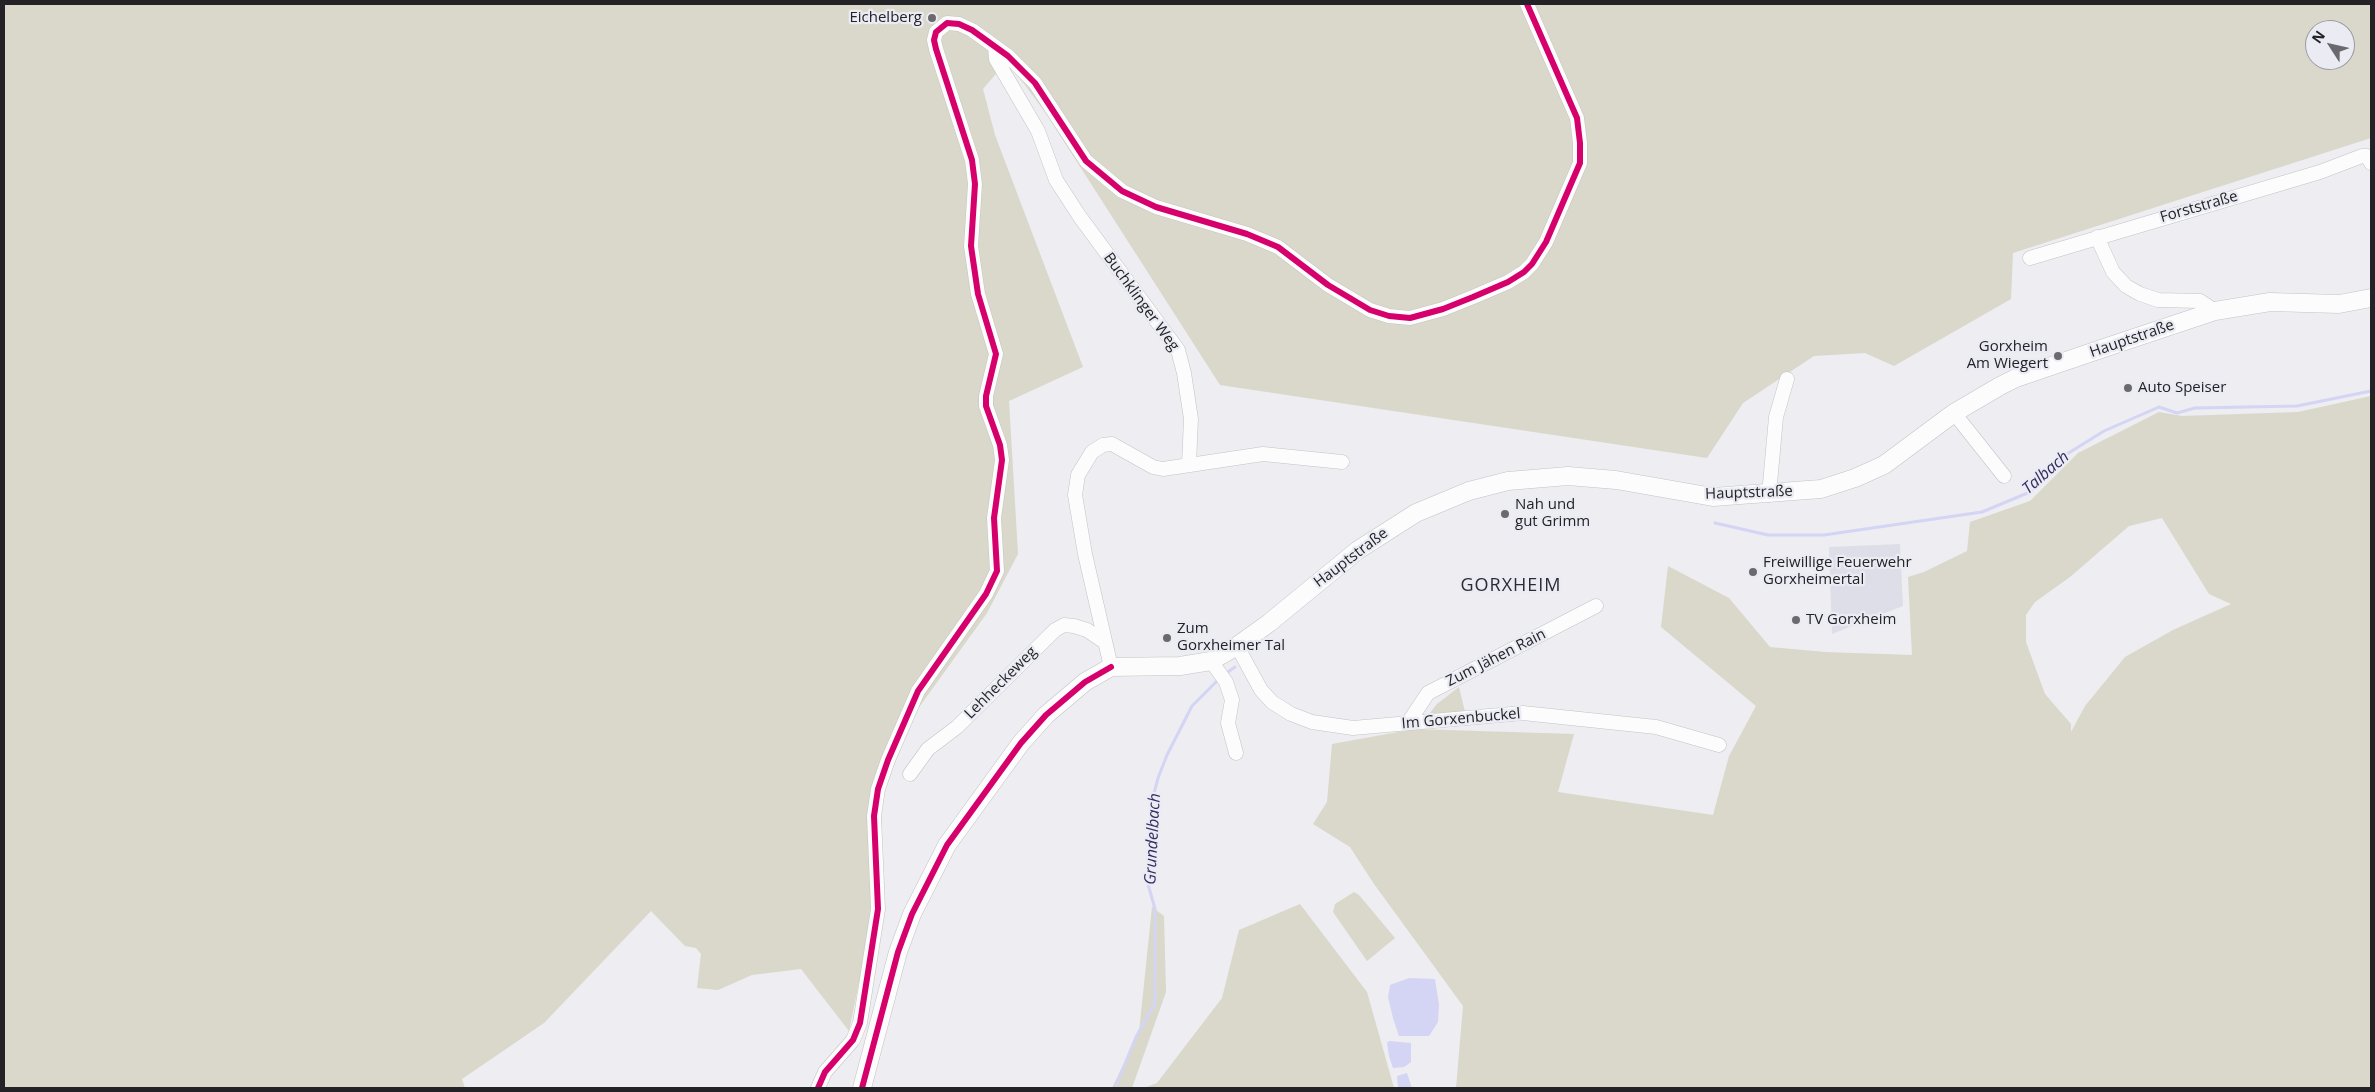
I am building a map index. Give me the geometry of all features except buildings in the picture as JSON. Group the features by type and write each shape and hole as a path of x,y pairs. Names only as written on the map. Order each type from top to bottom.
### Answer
{"main road":[{"name":"Hauptstraße","path":"1110,668 1180,666 1218,672 1237,646 1358,550 1416,513 1469,491 1508,481 1568,476 1616,480 1713,498 1769,495 1821,489 1855,478 1884,465 1954,412 2016,378 2215,311 2270,302 2338,304 2371,298"},
{"path":"862,1088 898,952 926,885 948,845 1021,743 1046,715 1086,682 1110,668"}],"street":[{"path":"818,1088 826,1072 854,1040 862,1016 878,909 874,831 878,789 898,734 918,691 986,594 997,571 994,518 1002,460 1000,445 986,406 986,396 996,354 978,294 971,246 976,184 972,160 934,40 936,32 940,27 954,23 972,30 1021,67 1035,83 1086,161 1122,192 1156,207 1247,234 1278,247 1328,285 1370,310 1389,316 1410,318 1443,309 1508,282 1524,272 1532,264 1546,242 1580,163 1577,118 1527,4"},
{"name":"Buchklinger Weg","path":"995,47 996,60 1038,131 1056,180 1080,217 1178,350 1190,409 1189,464"},
{"name":"Forststraße","path":"2030,258 2097,236 2320,172 2362,156 2369,160"},
{"path":"2097,236 2113,272 2126,286 2140,294 2158,300 2200,301 2215,311"},
{"path":"1769,495 1776,417 1787,379"},
{"path":"1954,412 2004,476"},
{"path":"1110,668 1077,516 1075,495 1078,475 1083,464 1097,448 1112,444 1158,468 1263,454 1342,462"},
{"name":"Zum Jähen Rain","path":"1408,724 1428,693 1596,606"},
{"name":"Lehheckeweg","path":"910,774 928,749 956,727 1055,630 1064,625 1074,626 1088,630 1103,641"},
{"name":"Im Gorxenbuckel","path":"1237,646 1245,664 1267,696 1282,709 1301,719 1353,728 1523,713 1656,727 1719,745"},
{"path":"1218,672 1232,700 1228,723 1236,753"}],"shaded area":[{"path":"4,4 2371,4 2371,138 2013,253 2011,299 1894,366 1865,353 1814,356 1743,403 1707,458 1220,385 1045,112 1007,61 983,89 995,135 1083,367 1009,401 1018,554 987,613 917,710 895,759 883,794 881,808 882,851 873,915 849,1031 801,969 752,975 718,990 697,988 701,954 696,948 685,946 651,911 544,1023 462,1079 465,1088 4,1088"},
{"path":"2371,396 2371,1088 1456,1088 1463,1006 1374,884 1350,847 1313,824 1327,802 1332,744 1415,729 1574,734 1558,792 1713,815 1729,756 1756,706 1661,627 1668,566 1729,598 1770,647 1825,652 1912,655 1908,577 1924,572 1967,551 1970,522 2030,501 2078,453 2159,412 2182,416 2298,412","holes":["2162,518 2209,594 2231,604 2173,630 2125,657 2085,706 2071,732 2071,724 2045,694 2026,642 2026,615 2035,602 2070,577 2129,526"]},
{"path":"1900,544 1903,606 1832,634 1829,547"},
{"path":"1459,687 1466,716 1433,717 1430,713 1437,704"},
{"path":"1354,892 1359,895 1395,938 1367,961 1333,912 1335,904"},
{"path":"1300,904 1367,992 1394,1088 1144,1088 1157,1083 1222,998 1239,930"},
{"path":"1152,907 1164,916 1166,992 1132,1088 1112,1088 1139,1032"}],"water":[{"path":"1409,978 1435,979 1439,1005 1438,1022 1429,1036 1399,1036 1388,997 1390,985"},
{"path":"1389,1041 1411,1043 1411,1062 1404,1067 1393,1068 1387,1043"},
{"path":"1407,1073 1412,1088 1398,1088 1397,1076"}],"waterway":[{"name":"Talbach","path":"1715,523 1768,535 1824,535 1982,512 2030,492 2067,454 2104,431 2159,407 2177,413 2195,408 2297,406 2371,391"},
{"name":"Grundelbach","path":"1225,674 1235,667"},
{"name":"Grundelbach","path":"1115,1088 1136,1037 1155,1003 1155,909 1148,884 1152,801 1167,755 1192,706 1218,680"}],"cycle path":[{"path":"818,1088 825,1072 853,1040 860,1023 878,909 874,816 878,789 888,760 918,691 986,594 997,571 994,518 1002,460 1000,445 986,406 986,396 996,354 978,294 971,246 975,184 972,160 936,49 934,40 936,32 947,23 959,24 972,30 1008,56 1035,83 1086,161 1122,191 1156,207 1247,234 1278,247 1328,285 1370,310 1389,316 1410,318 1443,309 1473,297 1508,282 1524,272 1532,264 1546,242 1580,163 1577,118 1527,4"},
{"path":"862,1088 898,952 912,914 947,845 1021,743 1046,715 1085,682 1111,667"}],"place":[{"name":"Eichelberg","path":"932,18"},
{"name":"Gorxheim Am Wiegert","path":"2058,356"},
{"name":"Auto Speiser","path":"2128,388"},
{"name":"Nah und gut Grimm","path":"1505,514"},
{"name":"Freiwillige Feuerwehr Gorxheimertal","path":"1753,572"},
{"name":"TV Gorxheim","path":"1796,620"},
{"name":"Zum Gorxheimer Tal","path":"1167,638"}],"district":[{"name":"GORXHEIM","path":"1511,586"}]}
